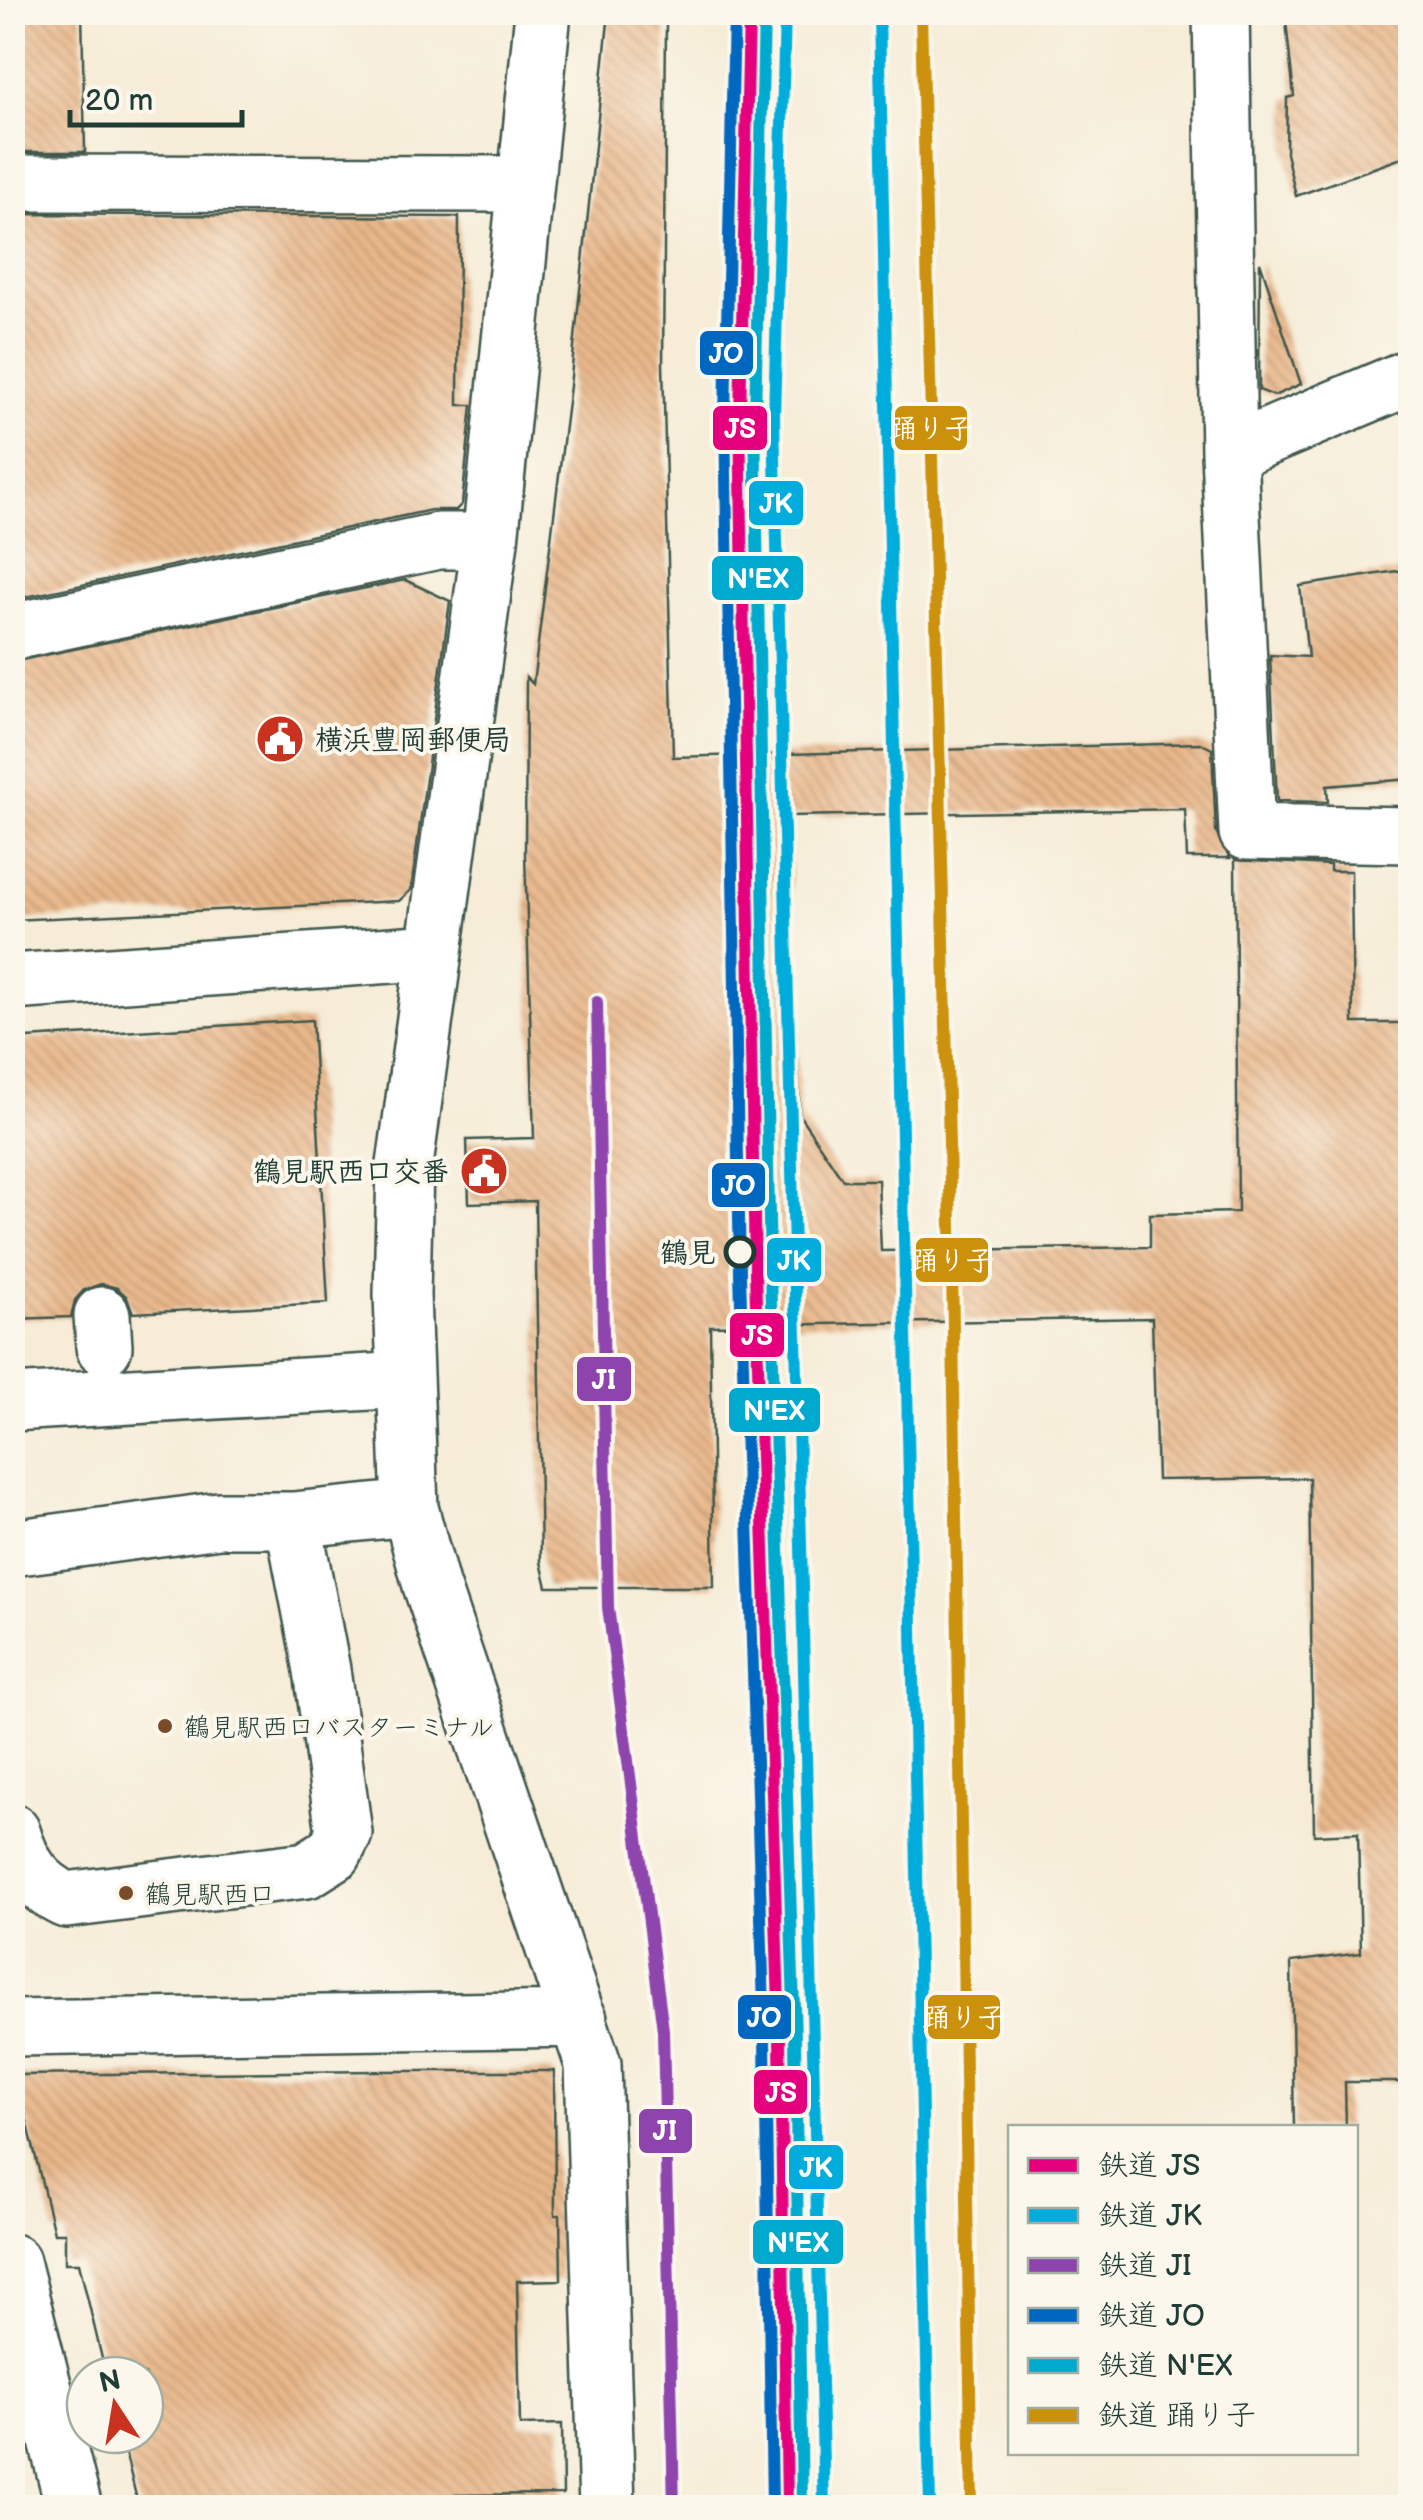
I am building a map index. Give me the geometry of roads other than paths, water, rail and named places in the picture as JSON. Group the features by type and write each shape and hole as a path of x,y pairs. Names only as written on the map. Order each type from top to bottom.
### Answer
{"street":[{"path":"543,12 490,541 405,1165 404,1380 410,1508 431,1585 593,2064 607,2508"},
{"path":"1221,12 1229,453 1247,832 1410,834"},
{"path":"12,183 523,184"},
{"path":"1229,453 1410,376"},
{"path":"12,632 438,541 490,541"},
{"path":"12,982 434,952"},
{"path":"12,1403 404,1380"},
{"path":"12,1548 219,1520 293,1520 410,1508"},
{"path":"12,1832 21,1862 45,1890 66,1900 308,1870 334,1853 344,1833 322,1670 293,1520"},
{"path":"12,2028 579,2019"},
{"path":"12,2262 74,2508"}],"rail line":[{"name":"JO","path":"734,12 725,417 740,1274 765,2039 772,2508"},
{"name":"JS","path":"749,12 740,417 755,1274 780,2039 787,2508"},
{"name":"N'EX","path":"764,12 755,417 770,1274 795,2039 802,2508"},
{"name":"JK","path":"785,12 774,417 824,2508"},
{"name":"JK","path":"879,12 930,2508"},
{"name":"踊り子","path":"921,12 952,1266 972,2508"},
{"name":"JI","path":"597,1002 608,1607 663,2030 674,2508"}],"place":[{"name":"横浜豊岡郵便局","path":"280,739"},
{"name":"鶴見駅西口交番","path":"484,1171"},
{"name":"鶴見","path":"740,1252"},
{"name":"鶴見駅西口バスターミナル","path":"165,1726"},
{"name":"鶴見駅西口","path":"126,1893"}]}
